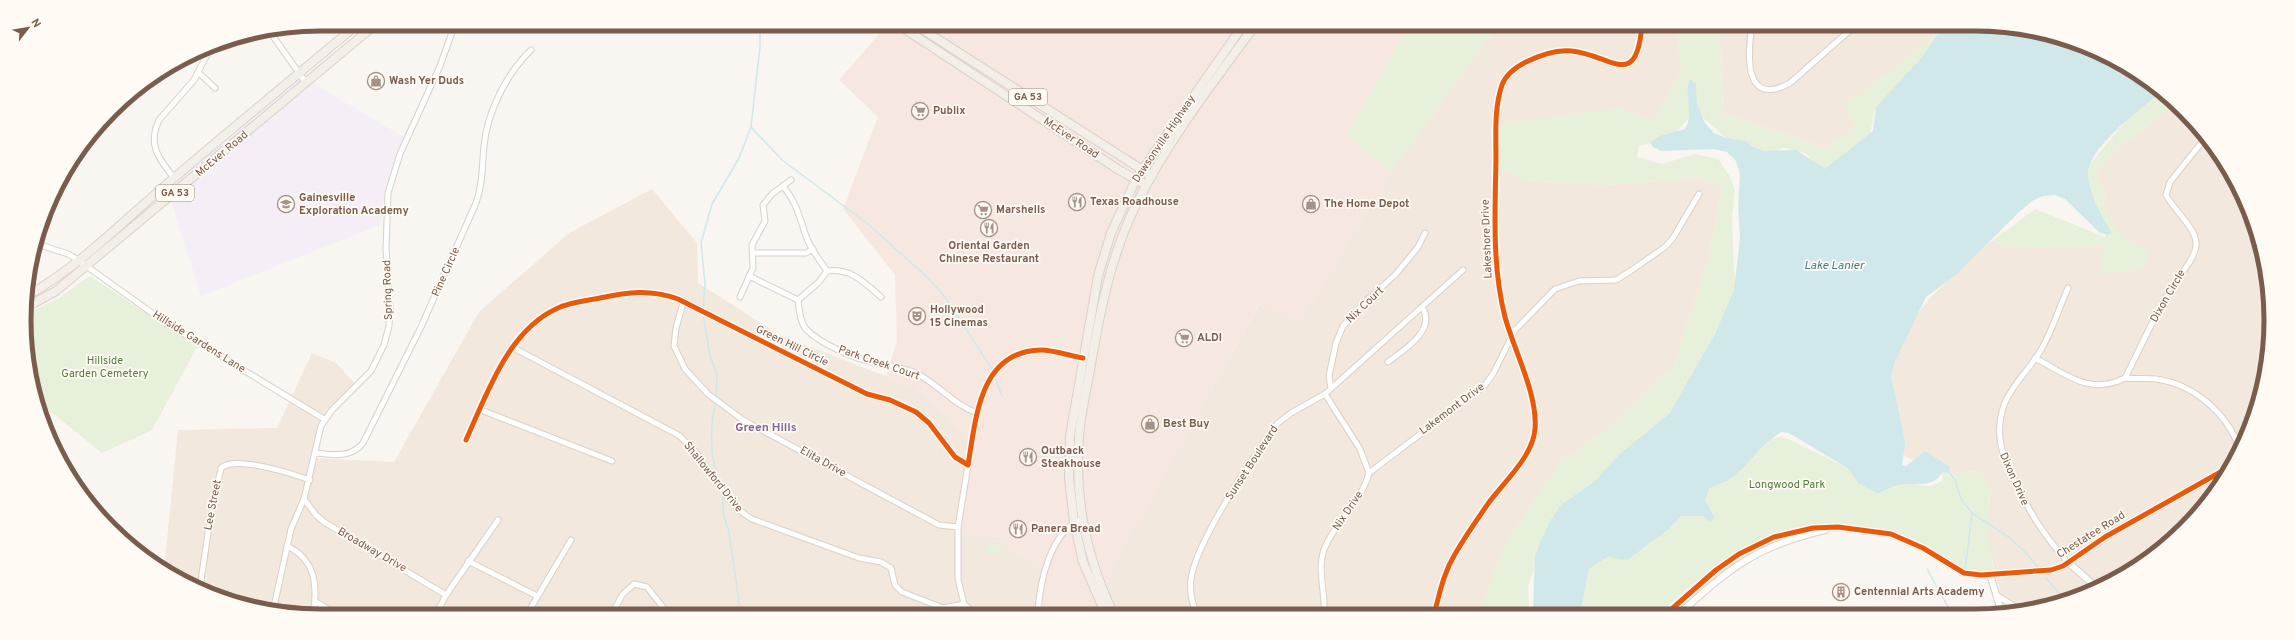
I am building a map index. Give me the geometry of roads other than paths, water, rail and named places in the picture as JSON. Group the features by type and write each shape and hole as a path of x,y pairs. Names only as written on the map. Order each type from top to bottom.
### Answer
{"main road":[{"name":"McEver Road","path":"32,293 49,284 107,237 174,178 349,31"},
{"name":"McEver Road","path":"32,304 56,291 368,31"},
{"name":"McEver Road","path":"908,31 1146,185"},
{"name":"McEver Road","path":"925,31 1152,176"},
{"name":"Dawsonville Highway","path":"1103,609 1083,562 1074,522 1069,478 1070,436 1093,298 1105,249 1136,179 1239,31"},
{"name":"Dawsonville Highway","path":"1112,609 1093,563 1083,519 1078,471 1079,436 1097,328 1113,263 1124,231 1146,185 1201,100 1250,31"},
{"path":"982,78 991,81 1028,104 1038,104"}],"street":[{"name":"Spring Road","path":"324,419 371,371 384,345 389,326 390,307 386,249 388,193 400,154 440,66 452,31"},
{"name":"Lakeshore Drive","path":"1435,609 1443,576 1455,554 1488,504 1523,458 1534,439 1535,423 1533,404 1511,336 1500,292 1497,259 1496,114 1503,82 1510,73 1521,64 1538,56 1560,50 1585,53 1616,65 1622,65 1633,58 1639,50 1641,31"},
{"path":"1751,31 1748,68 1751,78 1764,88 1772,89 1780,88 1790,83 1849,31"},
{"path":"272,35 306,83"},
{"name":"Pine Circle","path":"316,453 347,454 359,448 363,443 421,327 476,203 483,182 487,129 496,102 516,67 531,50"},
{"path":"174,178 159,159 154,149 155,128 159,120 199,73 208,53"},
{"path":"199,73 215,88"},
{"name":"Dixon Circle","path":"2125,378 2162,302 2184,269 2197,245 2195,238 2184,218 2172,207 2166,195 2170,182 2202,142"},
{"path":"740,297 753,268 752,246 765,221 763,204 791,180"},
{"path":"783,186 792,196 802,217 806,236 827,271"},
{"name":"Lakemont Drive","path":"1369,473 1485,385 1493,374 1515,330 1555,289 1564,284 1579,281 1616,280 1665,247 1679,231 1699,194"},
{"name":"Nix Court","path":"1331,388 1329,376 1336,343 1343,326 1366,301 1396,274 1418,247 1425,233"},
{"name":"Hillside Gardens Lane","path":"41,245 68,254 78,260 166,323 324,419"},
{"path":"752,253 806,253 813,249"},
{"name":"Sunset Boulevard","path":"1195,609 1191,600 1191,577 1200,553 1223,508 1278,423 1291,413 1325,394 1463,270"},
{"path":"827,271 849,272 857,276 881,297"},
{"path":"749,276 798,300 819,282 827,271"},
{"name":"Dixon Drive","path":"2068,288 2041,350 2016,383 2006,402 2001,418 1999,440 2004,460 2025,503 2050,544 2092,584"},
{"name":"Green Hill Circle","path":"466,440 481,410 495,376 512,347 541,319 558,308 572,304 645,291 658,292 683,302 867,394 890,400 916,412 929,423 955,457 968,465"},
{"name":"Park Creek Court","path":"798,300 799,312 806,328 818,337 843,352 871,362 915,373 941,388 965,409 977,413"},
{"name":"Elita Drive","path":"683,302 674,336 678,356 690,374 722,406 743,420 939,525 958,527"},
{"path":"1388,362 1414,341 1427,325 1428,318 1422,307"},
{"name":"Shallowford Drive","path":"512,347 680,436 696,453 728,497 743,514 752,519 859,558 881,562 891,568 895,585 902,592 942,608 964,604"},
{"path":"969,609 964,604 958,579 958,527 977,413 986,384 997,368 1008,360 1028,352 1042,350 1083,358"},
{"path":"2035,358 2084,384 2114,382 2125,378 2156,379 2186,388 2199,395 2216,410 2229,426 2237,442"},
{"path":"1325,394 1360,449 1369,473"},
{"path":"481,410 612,461"},
{"path":"274,605 291,529 304,499 310,480 324,419"},
{"name":"Lee Street","path":"201,583 210,520 221,468 224,465 235,463 275,470 310,480"},
{"name":"Chestatee Road","path":"1838,527 1891,534 1923,548 1964,573 1990,574 2046,572 2068,562 2105,537 2220,472"},
{"name":"Nix Drive","path":"1324,609 1321,564 1325,548 1357,502 1369,473"},
{"name":"Broadway Drive","path":"304,499 316,515 324,522 446,595"},
{"path":"1039,609 1041,589 1047,562 1057,543 1074,522 1083,519"},
{"path":"439,609 446,595 498,520"},
{"path":"1672,609 1716,570 1752,547 1774,537 1800,530 1838,527"},
{"path":"1684,609 1732,568 1756,553 1790,540 1838,527"},
{"path":"530,609 571,540"},
{"path":"287,546 303,556 310,567 315,585 315,609"},
{"path":"468,562 537,596"},
{"path":"1990,574 2000,608"},
{"path":"615,609 622,595 634,584 647,587 664,609"},
{"path":"1996,595 2015,607"},
{"path":"316,602 328,609"}],"water":[{"name":"Lake Lanier","path":"1939,31 2013,33 2050,41 2086,53 2120,70 2157,96 2117,129 2096,153 2090,164 2088,175 2091,190 2096,205 2111,232 2108,235 2100,233 2065,199 2055,195 2043,196 2032,201 1956,275 1926,297 1894,364 1891,377 1905,445 1902,465 1906,466 1925,451 1950,467 1949,473 1942,472 1939,477 1930,482 1907,484 1889,488 1878,494 1858,483 1849,469 1789,433 1781,432 1768,442 1734,476 1709,489 1705,500 1715,518 1710,522 1703,516 1681,516 1669,529 1627,560 1608,557 1589,569 1582,605 1578,609 1533,609 1535,555 1550,521 1561,505 1594,482 1621,453 1670,413 1716,332 1734,290 1740,237 1738,208 1740,174 1736,161 1727,152 1714,149 1661,151 1653,147 1650,143 1660,136 1685,129 1689,116 1688,85 1690,79 1696,84 1697,105 1705,123 1714,133 1726,138 1746,141 1751,146 1763,151 1796,150 1825,169 1873,131 1876,107 1924,55"}],"waterway":[{"path":"703,310 705,283 701,243 712,204 739,158 751,127 760,47 760,31"},
{"path":"751,127 782,160 868,224 928,278 946,298 993,371"},
{"path":"703,314 710,356 717,375 716,398"},
{"path":"994,375 1002,396"},
{"path":"716,402 712,422 712,454 720,484"},
{"path":"1949,472 1955,480 1961,499 1972,513 2010,538 2038,567"},
{"path":"723,495 723,513 729,532 740,609"},
{"path":"1965,571 1972,513"},
{"path":"1927,569 1949,609"},
{"path":"2046,578 2061,596"}],"place":[{"name":"Wash Yer Duds","path":"376,81"},
{"name":"Publix","path":"920,111"},
{"name":"Texas Roadhouse","path":"1077,202"},
{"name":"Gainesville Exploration Academy","path":"286,204"},
{"name":"The Home Depot","path":"1311,204"},
{"name":"Marshells","path":"983,210"},
{"name":"Oriental Garden Chinese Restaurant","path":"989,228"},
{"name":"Hollywood 15 Cinemas","path":"917,316"},
{"name":"ALDI","path":"1184,338"},
{"name":"Best Buy","path":"1150,424"},
{"name":"Outback Steakhouse","path":"1028,457"},
{"name":"Panera Bread","path":"1018,529"},
{"name":"Centennial Arts Academy","path":"1841,592"}],"district":[{"name":"Green Hills","path":"766,428"}],"park label":[{"name":"Hillside Garden Cemetery","path":"105,367"},
{"name":"Longwood Park","path":"1787,485"}]}
